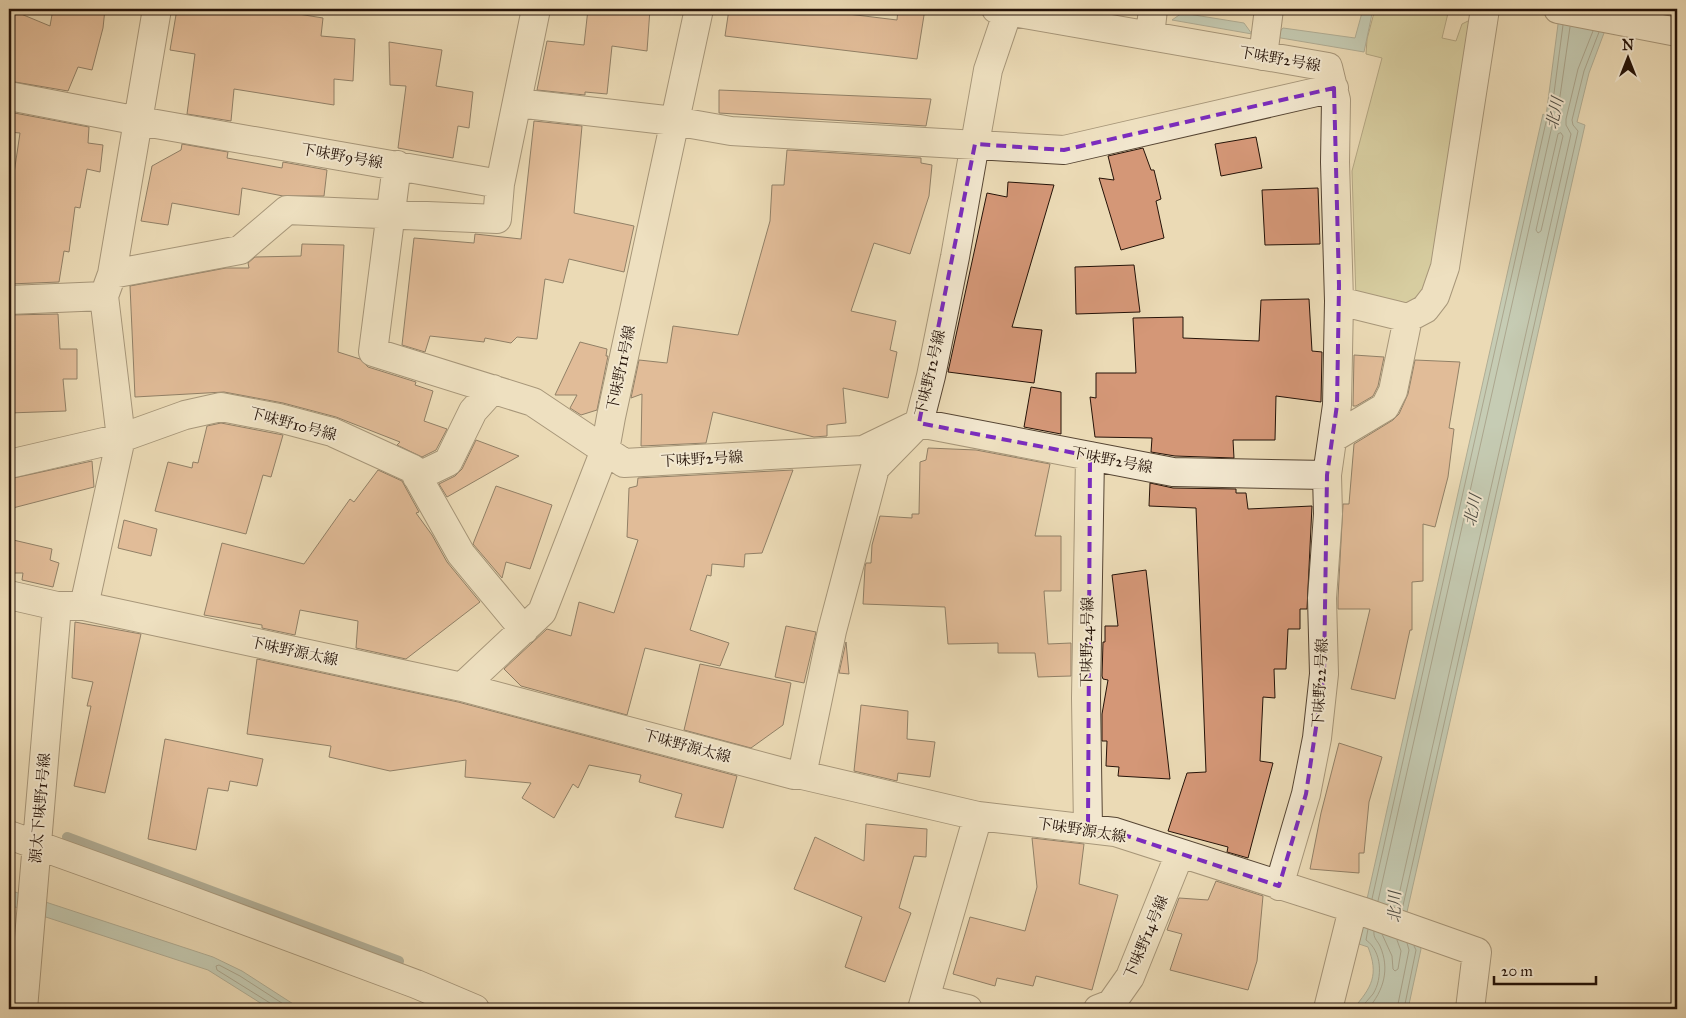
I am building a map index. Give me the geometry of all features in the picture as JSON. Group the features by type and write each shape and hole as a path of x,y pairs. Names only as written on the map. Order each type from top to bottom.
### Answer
{"street":[{"path":"84,606 121,438 108,285 139,121 157,9"},
{"path":"9,300 108,285 240,250 287,210 497,219 500,184 536,9"},
{"name":"下味野11号線","path":"462,687 542,612 606,450 699,9"},
{"path":"1150,36 1153,9"},
{"path":"1263,56 1269,9"},
{"path":"1339,301 1408,318 1425,309 1436,296 1445,267 1485,9"},
{"path":"1558,9 1677,32"},
{"name":"下味野2号線","path":"397,165 372,352 533,402 624,463 863,450 919,423 1173,472 1327,475 1337,406 1339,301 1335,162 1336,100 1328,68 1002,10"},
{"name":"下味野12号線","path":"802,775 832,631 875,468 919,423 931,376 988,70 1002,10"},
{"path":"517,103 674,121 732,132 1064,150 1334,88"},
{"name":"下味野9号線","path":"9,96 139,121 500,184"},
{"path":"1333,438 1384,407 1393,391 1408,318"},
{"path":"418,477 448,462 473,411 493,389"},
{"name":"下味野10号線","path":"9,464 121,438 185,414 221,407 278,418 332,432 413,470 461,554 524,630"},
{"name":"下味野24号線","path":"1088,828 1086,698 1090,456"},
{"name":"下味野22号線","path":"1279,886 1306,794 1317,738 1324,674 1322,598 1328,514 1327,475"},
{"name":"下味野源太線","path":"9,595 57,606 84,606 462,687 794,775 802,775 978,816 1115,832 1357,910 1477,952 1470,1009"},
{"name":"源太下味野1号線","path":"23,1009 57,606"},
{"path":"968,1009 924,1004 978,816"},
{"path":"9,835 37,843 407,981 475,1009"},
{"name":"下味野14号線","path":"1098,1009 1111,1004 1130,977 1180,853"},
{"path":"1328,1009 1357,910"}],"highlighted area":[{"path":"1334,88 1339,285 1337,405 1327,475 1324,674 1306,794 1279,886 1115,832 1088,828 1090,456 919,423 975,144 1064,150"}],"shaded area":[{"path":"1375,9 1449,9 1442,38 1456,41 1462,24 1470,20 1437,275 1408,308 1356,299 1352,171 1382,58 1366,54 1367,39"}],"water":[{"path":"1363,9 1373,9 1364,52 1275,37 1283,28 1355,38"},
{"name":"北川","path":"1560,9 1613,9 1589,73 1577,122 1585,125 1407,912 1421,949 1408,1009 1353,1009 1365,994 1372,980 1373,965 1368,947 1359,944 1367,899 1543,114 1546,116"},
{"path":"1182,13 1244,23 1252,34 1172,20"},
{"path":"9,890 213,957 242,971 301,1009 270,1009 208,970 9,905"}],"building":[{"path":"9,9 50,26 53,9 105,9 103,28 92,70 78,67 68,91 9,81"},
{"path":"177,9 286,9 286,12 323,18 321,36 355,39 353,81 334,79 334,105 234,89 231,121 187,114 195,54 170,50"},
{"path":"588,9 650,9 647,51 612,46 607,94 585,92 585,95 537,90 547,41 584,45"},
{"path":"729,9 807,9 897,20 898,9 925,9 917,59 725,36"},
{"path":"389,42 442,50 436,86 473,92 469,128 458,126 453,158 398,148 406,86 390,85"},
{"path":"719,90 931,99 926,126 719,113"},
{"path":"9,112 89,127 88,143 103,145 100,172 87,169 80,208 75,207 69,252 64,251 59,282 9,284 9,207 20,133 9,132"},
{"path":"534,121 582,126 574,213 634,226 624,272 569,259 563,283 545,279 537,339 517,337 511,343 485,338 484,342 430,336 425,352 402,345 414,238 474,243 475,234 521,239"},
{"path":"1256,137 1262,168 1221,176 1215,144"},
{"path":"182,144 228,152 227,158 282,168 283,162 327,170 324,196 283,196 242,188 239,215 172,203 168,225 141,221 152,166 181,150"},
{"path":"1143,148 1151,170 1154,170 1161,199 1156,201 1164,238 1121,250 1099,178 1114,180 1108,156"},
{"path":"787,150 921,158 921,163 932,165 929,196 910,254 874,243 851,311 896,321 890,350 897,352 888,398 843,388 846,423 827,425 827,436 814,437 713,412 706,443 641,446 642,394 631,398 639,360 667,363 673,326 738,335 770,221 772,185 784,185"},
{"path":"1008,182 1054,185 1012,327 1042,330 1034,383 948,372 987,193 1007,197"},
{"path":"1318,188 1320,244 1265,245 1262,190"},
{"path":"302,244 344,245 338,352 360,359 368,367 416,382 415,385 433,391 424,421 447,429 436,450 422,457 397,445 400,442 336,417 283,403 224,392 135,397 130,286 226,268 249,268 248,263 255,257 301,256"},
{"path":"1134,265 1140,312 1076,314 1075,267"},
{"path":"1309,299 1312,351 1322,352 1321,402 1276,396 1275,440 1233,440 1234,458 1175,456 1151,452 1152,438 1095,437 1090,397 1096,398 1096,373 1136,373 1133,318 1183,317 1183,338 1259,341 1261,300"},
{"path":"58,314 60,349 77,349 77,379 63,379 66,411 9,413 9,315"},
{"path":"580,342 607,349 606,356 608,356 597,410 581,415 570,408 577,395 555,395"},
{"path":"1354,355 1384,357 1378,386 1373,396 1356,406 1353,406"},
{"path":"1415,360 1460,362 1449,428 1454,429 1448,477 1435,527 1423,524 1423,581 1412,582 1412,630 1410,630 1395,699 1351,689 1370,609 1338,609 1343,504 1349,504 1354,444 1393,420 1399,414 1408,394"},
{"path":"1031,387 1061,392 1061,434 1024,427"},
{"path":"221,423 283,435 271,477 263,475 246,534 155,511 168,462 192,468 193,462 198,463 207,426"},
{"path":"476,440 519,456 447,497 439,484 455,476 462,469"},
{"path":"928,448 976,450 1050,464 1035,536 1061,536 1061,591 1044,591 1048,644 1071,643 1071,676 1038,677 1035,653 998,653 998,643 948,644 945,607 863,604 865,567 866,563 871,563 872,545 880,516 912,518 912,514 919,514 920,462 926,460"},
{"path":"92,461 94,487 9,509 9,479"},
{"path":"378,470 402,481 419,512 416,513 432,535 447,562 480,602 406,659 356,648 358,621 300,610 295,635 262,628 262,625 204,615 222,543 304,564 350,499 354,502"},
{"path":"793,470 762,553 745,554 744,567 712,564 711,576 707,575 690,630 729,643 720,666 645,648 627,715 521,686 504,669 547,629 571,636 579,602 614,613 638,540 627,537 629,488 637,486 638,478"},
{"path":"1150,483 1173,488 1236,489 1236,493 1246,493 1248,509 1312,506 1307,609 1300,609 1300,629 1288,629 1286,669 1274,669 1275,698 1263,697 1260,761 1273,763 1248,858 1227,852 1228,847 1168,831 1187,773 1206,772 1196,508 1149,506"},
{"path":"496,486 552,505 530,569 506,562 502,578 473,544"},
{"path":"124,520 157,529 151,556 118,548"},
{"path":"9,539 52,549 50,560 59,563 53,587 22,580 23,573 9,573"},
{"path":"1146,570 1170,779 1118,776 1119,767 1106,766 1107,741 1102,741 1102,714 1108,680 1103,679 1102,676 1105,626 1118,626 1112,575"},
{"path":"75,622 141,634 105,793 74,786 91,706 87,706 93,682 72,678"},
{"path":"786,626 816,632 804,683 775,677"},
{"path":"846,642 849,674 839,673"},
{"path":"257,659 458,702 737,776 723,828 675,817 682,794 639,782 641,775 589,765 578,788 573,784 554,818 522,798 531,783 465,777 466,760 390,771 329,757 331,746 247,734"},
{"path":"700,664 791,683 783,725 751,748 684,730"},
{"path":"861,705 908,711 907,739 935,742 930,777 898,773 897,781 854,771"},
{"path":"165,739 263,759 257,786 230,781 228,791 208,788 196,850 148,839"},
{"path":"1339,743 1382,757 1369,802 1364,853 1359,853 1359,873 1310,869 1321,813"},
{"path":"866,824 927,829 926,857 914,856 899,908 911,913 885,982 845,967 862,917 794,889 815,837 864,861"},
{"path":"1032,838 1084,844 1079,884 1118,895 1092,990 1036,976 1033,986 997,978 995,986 953,974 970,917 1025,931 1037,887"},
{"path":"1216,881 1263,896 1257,961 1248,990 1170,970 1182,934 1167,930 1179,898 1208,900"}],"waterway":[{"path":"67,837 399,961"}]}
